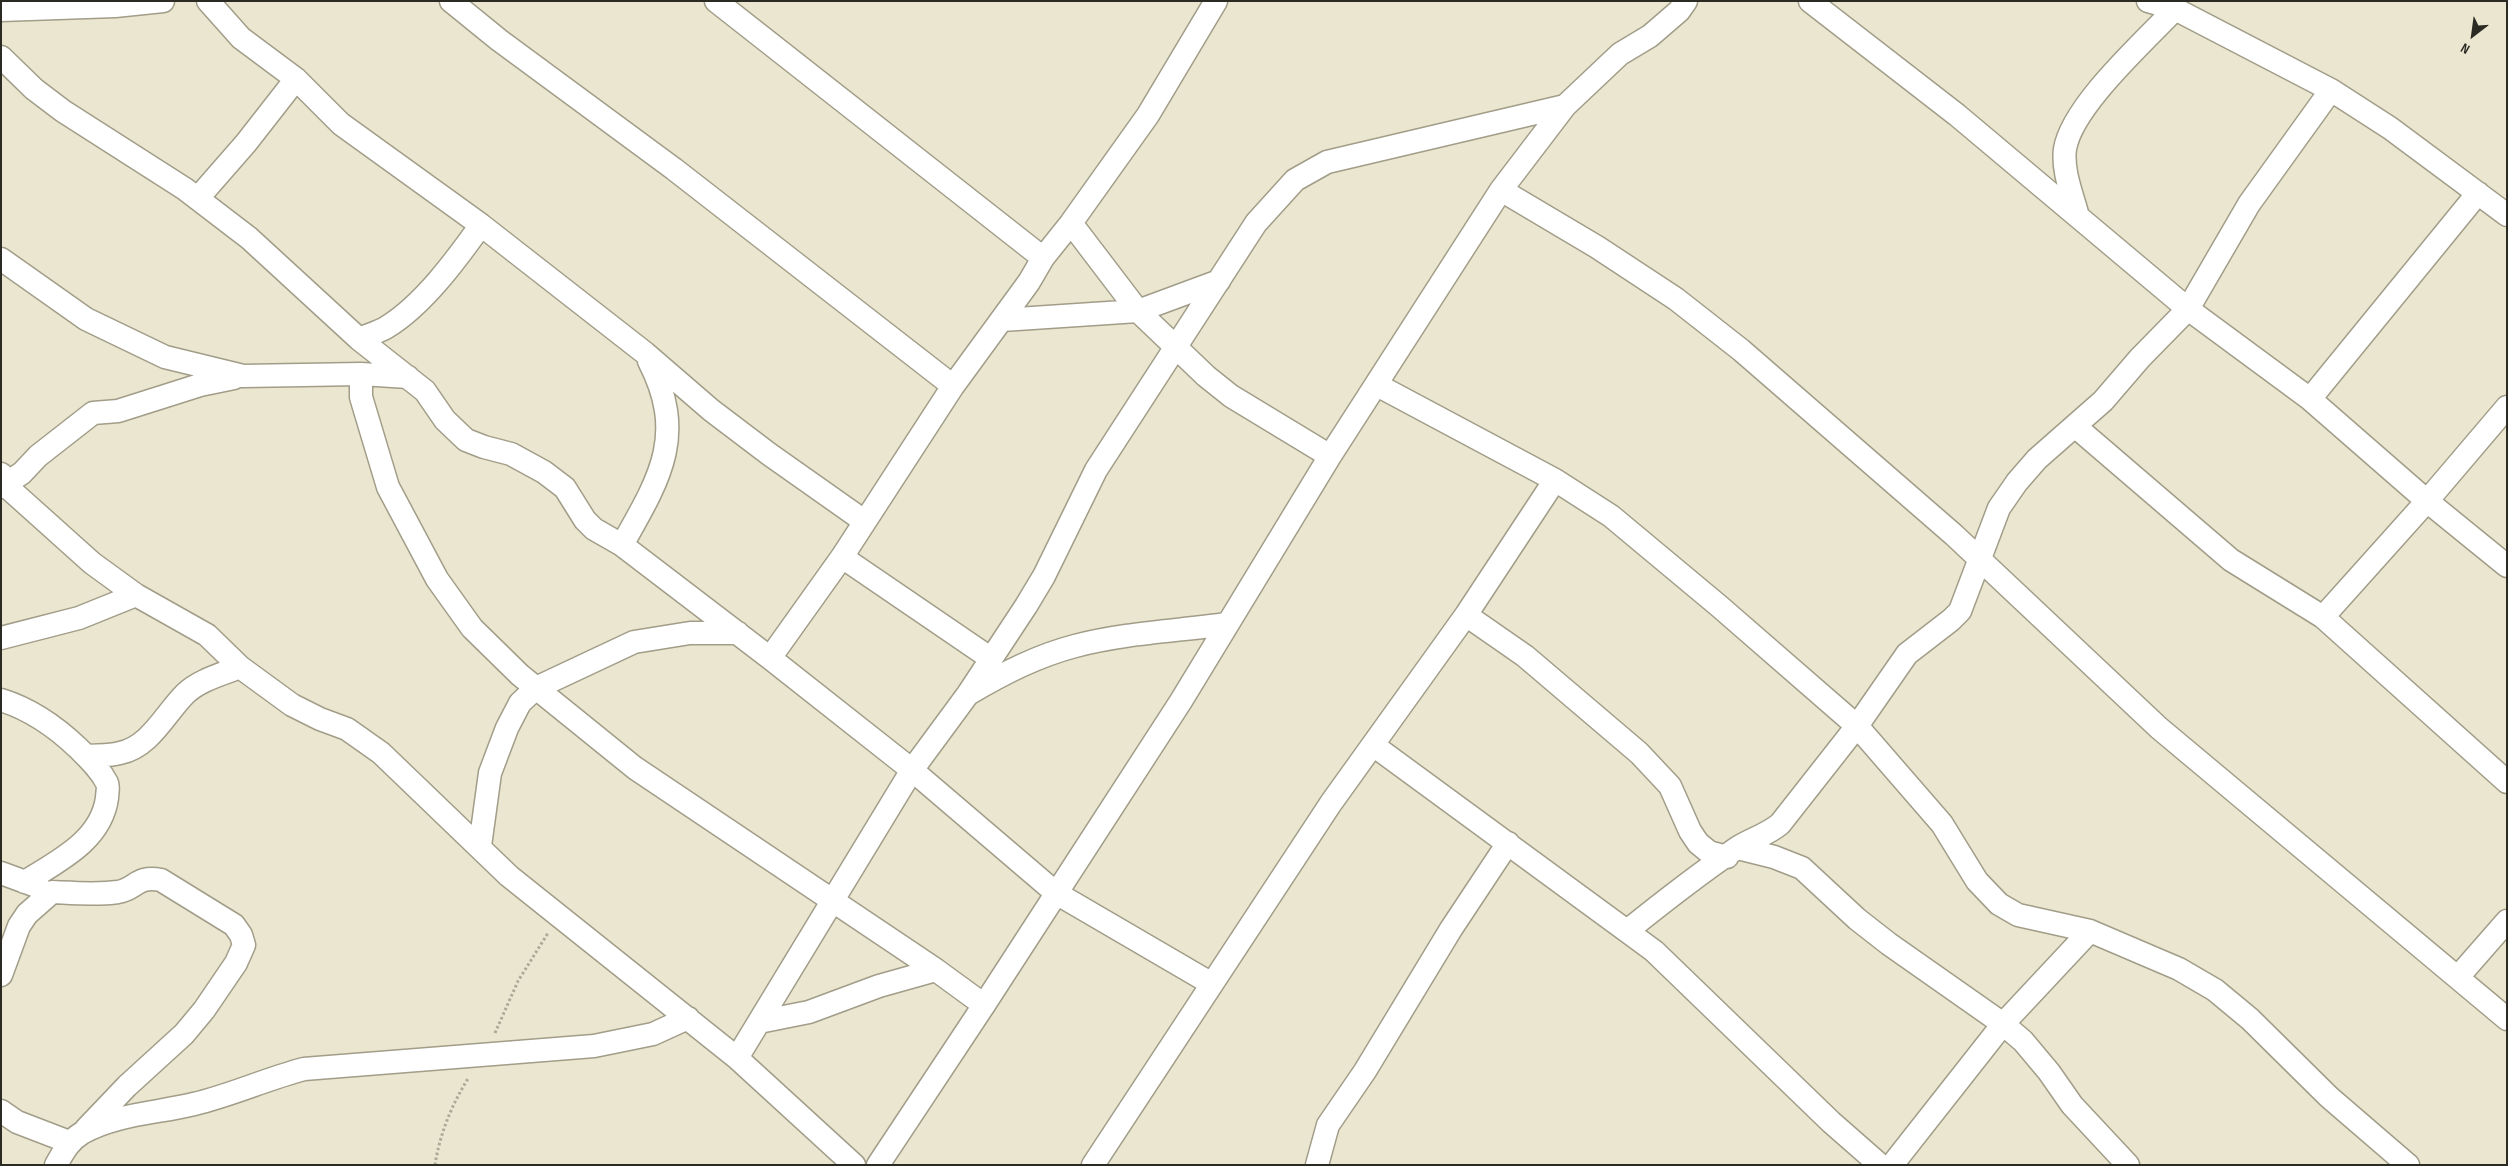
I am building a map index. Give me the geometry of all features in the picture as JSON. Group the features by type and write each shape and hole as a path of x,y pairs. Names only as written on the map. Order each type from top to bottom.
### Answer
{"street":[{"path":"1,10 115,6 163,1"},
{"path":"208,1 241,38 296,79 341,124 481,225 645,353 711,410 864,522"},
{"path":"451,1 499,40 674,169 953,386"},
{"path":"716,1 1043,258"},
{"path":"770,658 842,557 953,386 1002,320 1043,258 1071,223 1148,115 1216,1"},
{"path":"878,1165 1181,700 1330,456 1501,190 1565,106 1620,54 1650,36 1678,11 1686,1"},
{"path":"1810,1 1957,115 2188,309 2310,399 2427,501 2507,566"},
{"path":"2148,1 2175,8 2331,90 2390,128 2507,215"},
{"path":"2077,214 2066,170 2064,151 2068,136 2080,113 2175,8"},
{"path":"1,57 34,89 63,111 153,167 198,198 266,253 359,339 425,391 446,420 466,440 520,458 544,472 565,488 585,520 594,529 622,545 770,658 912,770 1056,893 1212,984"},
{"path":"198,198 246,143 296,79"},
{"path":"1627,931 1677,891 1732,853 1768,834 1780,824 1857,726 1908,654 1951,620 1960,610 1999,508 2017,482 2037,459 2076,427 2103,401 2140,358 2188,309 2249,204 2331,90"},
{"path":"737,1058 912,770 968,694 1044,576 1096,470 1256,223 1294,180 1327,162 1565,106"},
{"path":"1501,190 1597,247 1676,299 1741,350 1954,535 2159,728 2507,1019"},
{"path":"2310,399 2478,193"},
{"path":"1071,223 1138,312 1176,348 1231,396 1330,456"},
{"path":"359,339 385,328 399,319 445,272 481,225"},
{"path":"1,259 86,319 121,337 165,357 243,376"},
{"path":"1002,320 1138,312 1219,281"},
{"path":"622,545 639,515 667,450 669,429 666,404 661,384 645,353"},
{"path":"408,377 361,374 243,376 200,385 118,411 93,413 3,482 92,563 136,595 207,635 240,667 292,705 320,720 347,729 381,753 480,846 509,876 737,1058 854,1165"},
{"path":"361,374 361,397 388,487 437,579 472,628 536,688 635,768 936,970 984,1005"},
{"path":"1377,385 1555,480 1611,516 1719,606 1857,726 1942,824 1977,882 1998,904 2018,915 2090,931 2179,969 2215,990 2250,1019 2329,1098 2408,1165"},
{"path":"2323,617 2427,501 2507,406"},
{"path":"2076,427 2231,560 2323,617 2507,782"},
{"path":"1093,1165 1331,803 1466,615 1555,480"},
{"path":"842,557 990,658"},
{"path":"1,638 79,618 136,595"},
{"path":"1466,615 1525,656 1639,753 1670,786 1690,831 1698,843 1709,852 1774,857 1802,868 1857,919 1889,944 2003,1024 2023,1041 2049,1072 2072,1105 2121,1163"},
{"path":"968,694 1014,667 1075,646 1227,624"},
{"path":"480,846 490,773 507,728 520,703 536,688 634,642 690,633 738,633"},
{"path":"86,756 120,753 136,748 147,739 186,693 206,681 240,667"},
{"path":"1,700 20,706 64,735 98,768 108,785 105,809 94,830 83,844 25,882"},
{"path":"1373,745 1654,951 1831,1122 1880,1165"},
{"path":"1317,1165 1328,1125 1365,1071 1451,929 1508,843"},
{"path":"1,874 52,892 96,894 121,892 150,878 161,880 234,925 241,935 244,944 236,963 204,1010 184,1034 127,1086 77,1137 56,1165"},
{"path":"1,975 19,926 27,914 52,892"},
{"path":"2458,977 2507,921"},
{"path":"1892,1165 2003,1024 2090,931"},
{"path":"759,1022 809,1012 879,986 936,970"},
{"path":"1,1111 17,1122 77,1137 133,1115 211,1099 304,1069 594,1046 653,1034 688,1018"}]}
